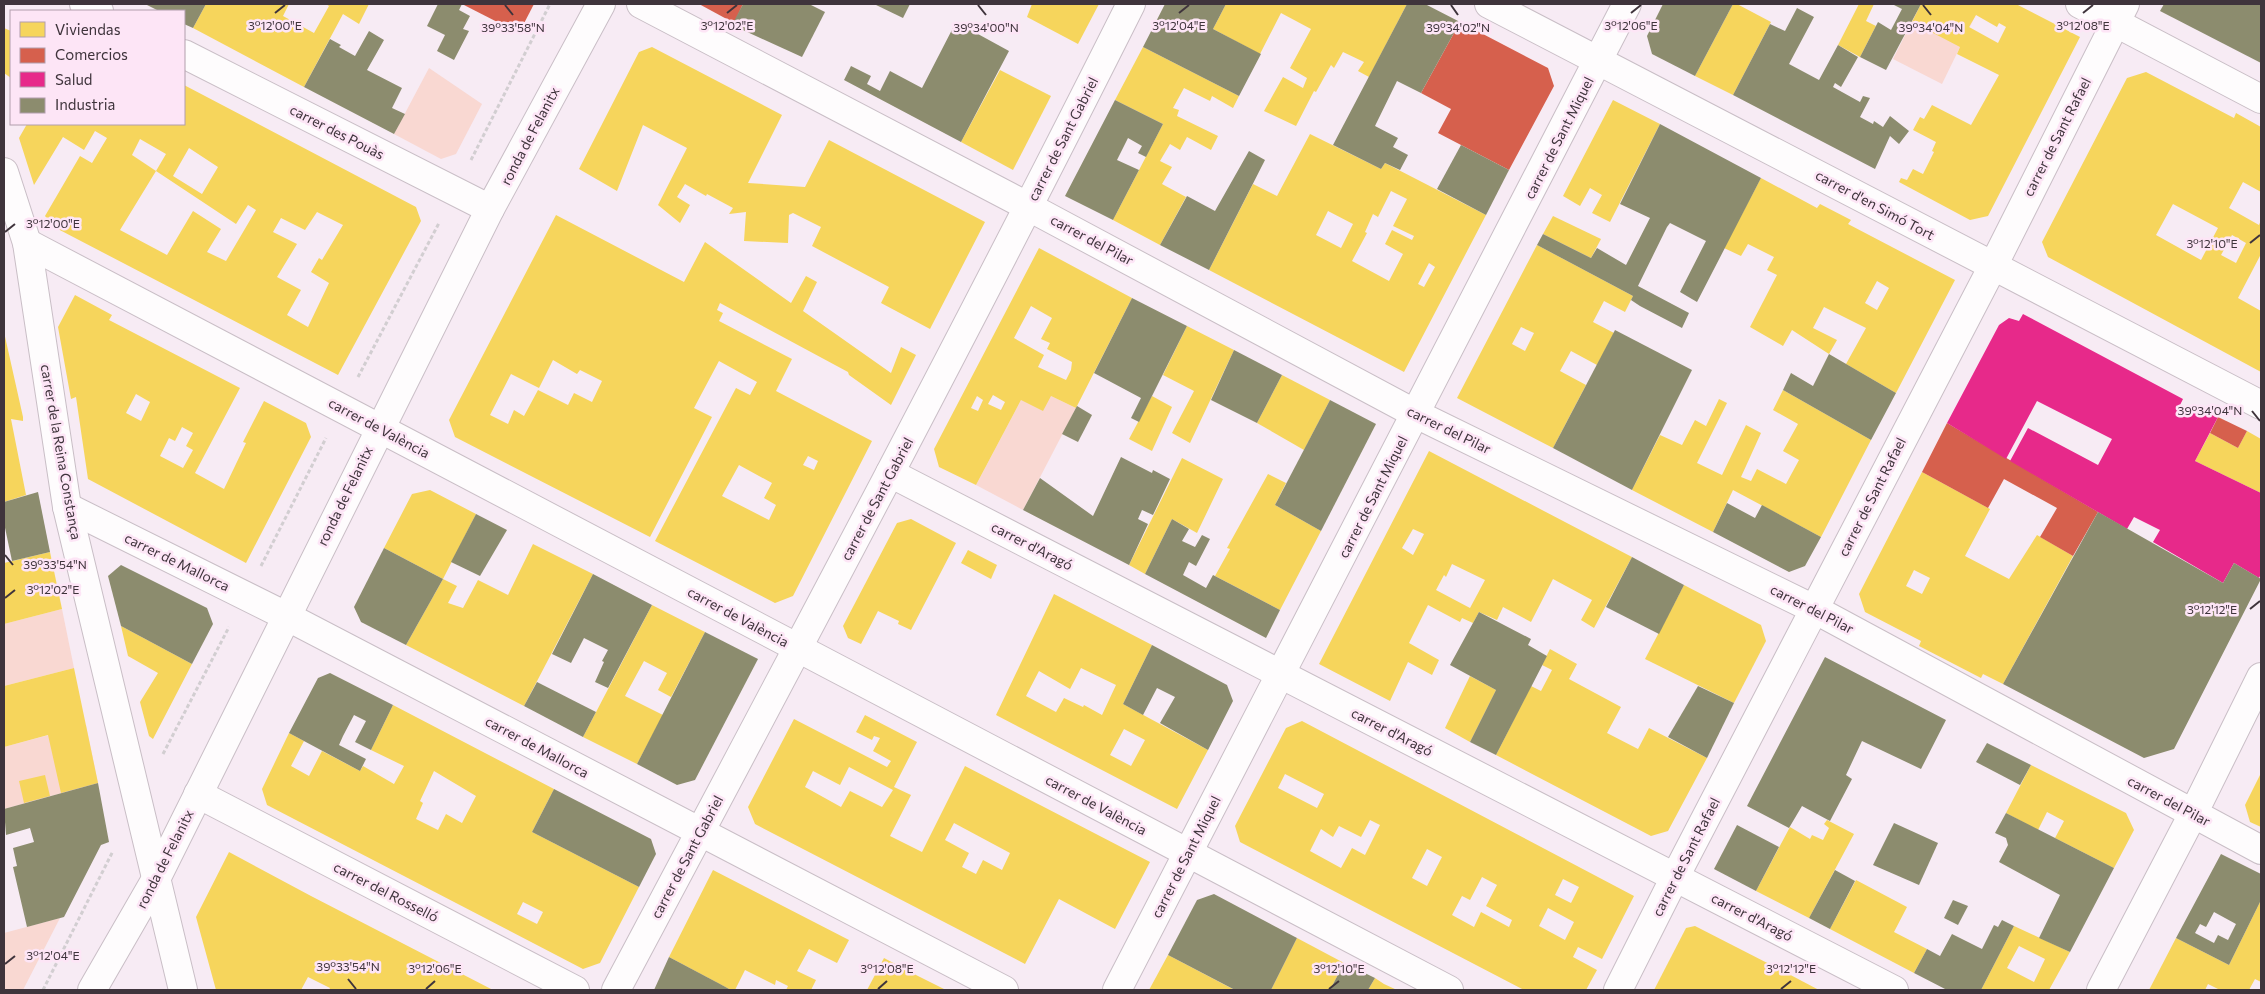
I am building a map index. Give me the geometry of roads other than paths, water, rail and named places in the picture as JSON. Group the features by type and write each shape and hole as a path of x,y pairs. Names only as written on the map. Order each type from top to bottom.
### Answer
{"street":[{"path":"84,4 97,10"},
{"name":"ronda de Felanitx","path":"92,990 156,879 379,428 490,209 601,4"},
{"name":"carrer del Pilar","path":"641,4 1029,207 1416,414 1814,609 2261,850"},
{"name":"carrer de Sant Gabriel","path":"616,990 798,649 1029,207 1131,4"},
{"name":"carrer d'en Simó Tort","path":"1489,4 2261,405"},
{"name":"carrer de Sant Miquel","path":"1117,990 1627,4"},
{"path":"2080,4 2120,13 2261,99"},
{"name":"carrer de Sant Rafael","path":"1618,990 1992,266 2120,13"},
{"name":"carrer des Pouàs","path":"185,55 490,209"},
{"name":"carrer de la Reina Constança","path":"4,172 27,243 67,507 183,990"},
{"name":"carrer de València","path":"27,243 1448,990"},
{"name":"carrer d'Aragó","path":"890,473 1894,990"},
{"name":"carrer de Mallorca","path":"67,507 286,616 1004,990"},
{"path":"2101,990 2193,814 2261,677"},
{"name":"carrer del Rosselló","path":"198,794 575,990"}]}
